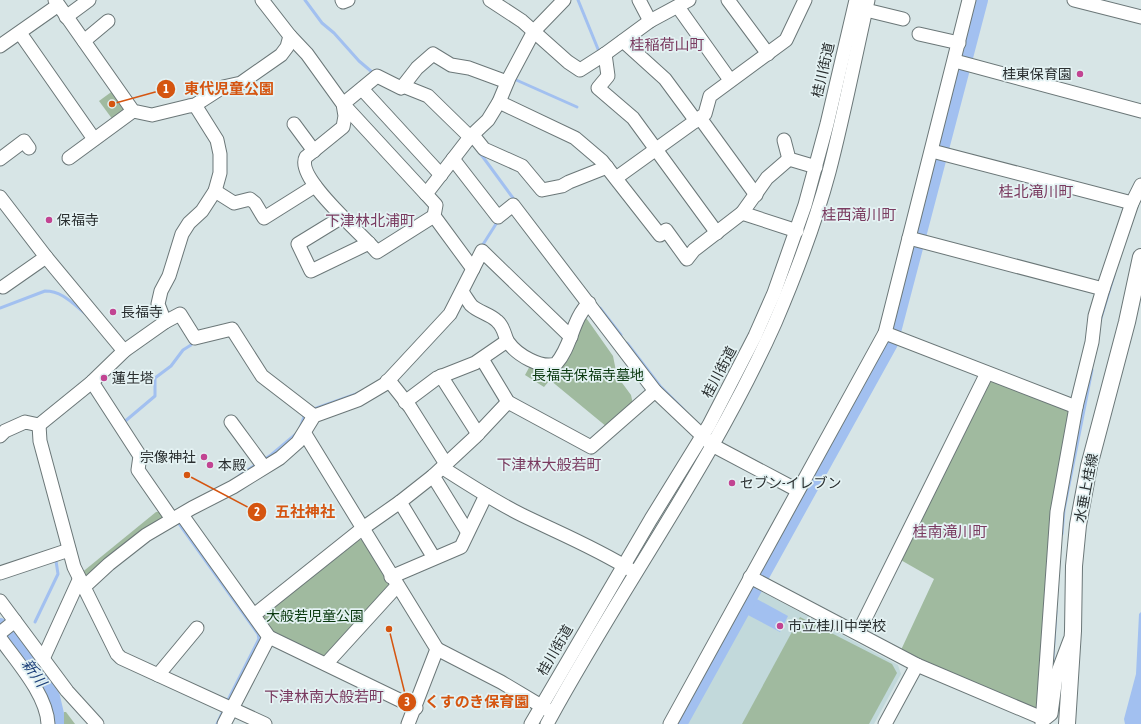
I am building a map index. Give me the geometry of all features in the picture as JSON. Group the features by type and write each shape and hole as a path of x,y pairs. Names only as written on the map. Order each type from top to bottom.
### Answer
{"main road":[{"name":"水垂上桂線","path":"1067,724 1074,631 1074,566 1078,525 1089,466 1127,322 1141,257"}],"street":[{"path":"66,16 89,0"},
{"path":"262,0 290,36 307,54 343,104 436,205 434,216 473,269"},
{"path":"342,0 343,2 348,0"},
{"path":"490,0 534,31 576,69 583,70 650,21 689,0"},
{"path":"426,194 470,137 488,120 499,102 507,82 534,31 564,0"},
{"path":"639,0 650,21"},
{"path":"728,0 768,54"},
{"path":"616,178 706,114 710,96 786,40 805,0"},
{"name":"桂川街道","path":"550,718 604,623 636,573 707,441 774,293 797,231 816,167 856,0"},
{"path":"670,724 755,579 797,490 889,334 959,62 959,43 970,0"},
{"path":"1074,0 1141,17"},
{"path":"0,46 20,33 56,3 133,111 152,115 195,105 218,90 242,83 285,52 290,36"},
{"path":"867,5 903,19"},
{"name":"桂川街道","path":"531,724 624,565 707,441 735,405 759,358 789,290 805,247 828,174 839,133 867,5"},
{"path":"678,7 730,80"},
{"path":"84,41 108,21"},
{"path":"20,33 94,139"},
{"path":"919,34 959,43"},
{"path":"623,40 665,79 756,195"},
{"path":"403,86 417,68 433,54 451,66 470,68 507,82"},
{"path":"605,54 608,76 598,88 633,118 717,233"},
{"path":"959,62 1141,111"},
{"path":"343,104 377,76 401,88 403,86 428,96 470,137 476,139 484,149 522,166 542,190 562,186 607,167"},
{"path":"362,89 441,175"},
{"path":"499,102 575,138 607,167 660,235 666,230 687,259 694,250 742,213 767,178 789,159"},
{"path":"343,104 345,116 343,127 306,157 303,164 305,172 315,186 342,217 369,243 376,252 434,216"},
{"path":"165,322 158,304 159,297 169,276 182,234 189,223 202,211 215,191 220,173 220,154 217,140 195,105"},
{"path":"68,158 133,111"},
{"path":"294,124 314,151"},
{"path":"784,140 789,159"},
{"path":"0,159 24,141 29,148"},
{"path":"936,152 1132,203"},
{"path":"789,159 816,167"},
{"path":"453,160 498,217 513,205 655,391 707,441 797,490"},
{"path":"1045,718 1057,512 1076,417 1076,407 1092,342 1095,316 1132,203 1141,185"},
{"path":"215,191 234,203 250,199 255,203 264,218 315,186"},
{"path":"0,196 46,257 124,351"},
{"path":"742,213 797,231"},
{"path":"342,217 298,244 311,271 369,243"},
{"path":"913,240 1103,288"},
{"path":"43,659 81,584 146,535 233,487 280,458 298,442 314,416 372,393 450,314 482,251 571,337"},
{"path":"3,287 46,257"},
{"path":"462,292 472,305 497,321 505,332 507,341 522,355 539,363 552,365 556,364 561,358 582,310 589,303"},
{"path":"39,425 92,382 124,351 165,322 180,314 195,338 232,329 262,376 314,416"},
{"path":"889,334 1076,407"},
{"path":"405,402 441,376 482,359 507,341"},
{"path":"482,359 508,402 591,447 655,391"},
{"path":"858,634 987,373"},
{"path":"441,376 478,434"},
{"path":"386,378 405,402 440,469 468,531"},
{"path":"92,382 139,460 138,470 254,615 269,637 416,708"},
{"path":"254,615 363,528 400,502 440,469 478,434 508,402"},
{"path":"0,436 5,431 25,422 39,425"},
{"path":"231,422 264,467"},
{"path":"39,425 40,441 69,550 81,584 117,654 158,675 265,724"},
{"path":"304,434 437,649 541,706 550,718"},
{"path":"440,469 521,515 584,543 636,573"},
{"path":"326,664 394,581 434,558 461,547 486,495"},
{"path":"400,502 434,558"},
{"path":"0,573 69,550"},
{"path":"755,579 917,666 1045,718"},
{"path":"0,601 5,630 48,712 48,724"},
{"path":"158,675 197,628"},
{"path":"5,630 43,659 94,723"},
{"path":"1045,718 1056,677 1074,631"},
{"path":"224,724 228,706 269,637"},
{"path":"408,724 416,708 437,649"},
{"path":"885,724 917,666"}],"shaded area":[{"name":"市立桂川中学校","path":"755,588 898,665 901,674 874,724 682,724"}],"green space":[{"path":"114,90 125,107 125,112 113,120 99,101"},
{"name":"長福寺保福寺墓地","path":"582,312 613,356 617,376 631,395 633,404 607,427 550,380 544,387 525,375 531,364 553,371"},
{"path":"995,380 1066,409 1072,414 1039,707 1035,711 946,672 901,650 934,579 899,559 988,382"},
{"path":"162,511 165,517 84,580 80,574 156,512"},
{"name":"大般若児童公園","path":"359,540 365,540 390,588 322,658 271,633 262,622 264,614"},
{"path":"800,617 892,664 897,673 869,724 742,724"},
{"path":"64,712 66,712 75,724 64,724"}],"water":[{"path":"755,598 788,616 780,632 746,614"},
{"path":"1141,612 1141,724 1125,724 1124,719 1136,674 1139,614"}],"waterway":[{"path":"305,0 322,23 334,33 359,61 372,72"},
{"path":"578,0 600,54"},
{"path":"678,724 889,343 979,0"},
{"path":"514,79 577,107"},
{"path":"480,153 513,198"},
{"path":"482,246 496,224"},
{"path":"1100,321 1114,275"},
{"path":"0,308 45,291 57,293 63,296 87,315"},
{"path":"600,308 621,335"},
{"path":"627,343 660,386 684,410"},
{"path":"123,423 155,396 155,378 171,366 183,350 191,345"},
{"path":"1062,534 1064,510 1092,370"},
{"path":"311,410 359,393"},
{"path":"300,428 305,414"},
{"path":"263,460 296,434"},
{"path":"239,476 258,463"},
{"path":"177,521 258,634 259,639 227,702"},
{"path":"35,622 58,574 56,561"},
{"path":"1052,671 1056,611"},
{"name":"新川","path":"0,627 51,697 55,714 55,724"},
{"path":"217,724 224,709"}],"place":[{"name":"桂東保育園","path":"1080,74"},
{"name":"東代児童公園","path":"112,104"},
{"name":"保福寺","path":"49,220"},
{"name":"長福寺","path":"113,312"},
{"name":"蓮生塔","path":"104,378"},
{"name":"宗像神社","path":"204,457"},
{"name":"本殿","path":"210,465"},
{"name":"五社神社","path":"187,475"},
{"name":"セブン-イレブン","path":"732,483"},
{"name":"市立桂川中学校","path":"780,626"},
{"name":"くすのき保育園","path":"389,629"}],"district":[{"name":"桂稲荷山町","path":"667,45"},
{"name":"桂北滝川町","path":"1036,192"},
{"name":"桂西滝川町","path":"859,215"},
{"name":"下津林北浦町","path":"370,221"},
{"name":"下津林大般若町","path":"549,465"},
{"name":"桂南滝川町","path":"950,532"},
{"name":"下津林南大般若町","path":"324,697"}]}
